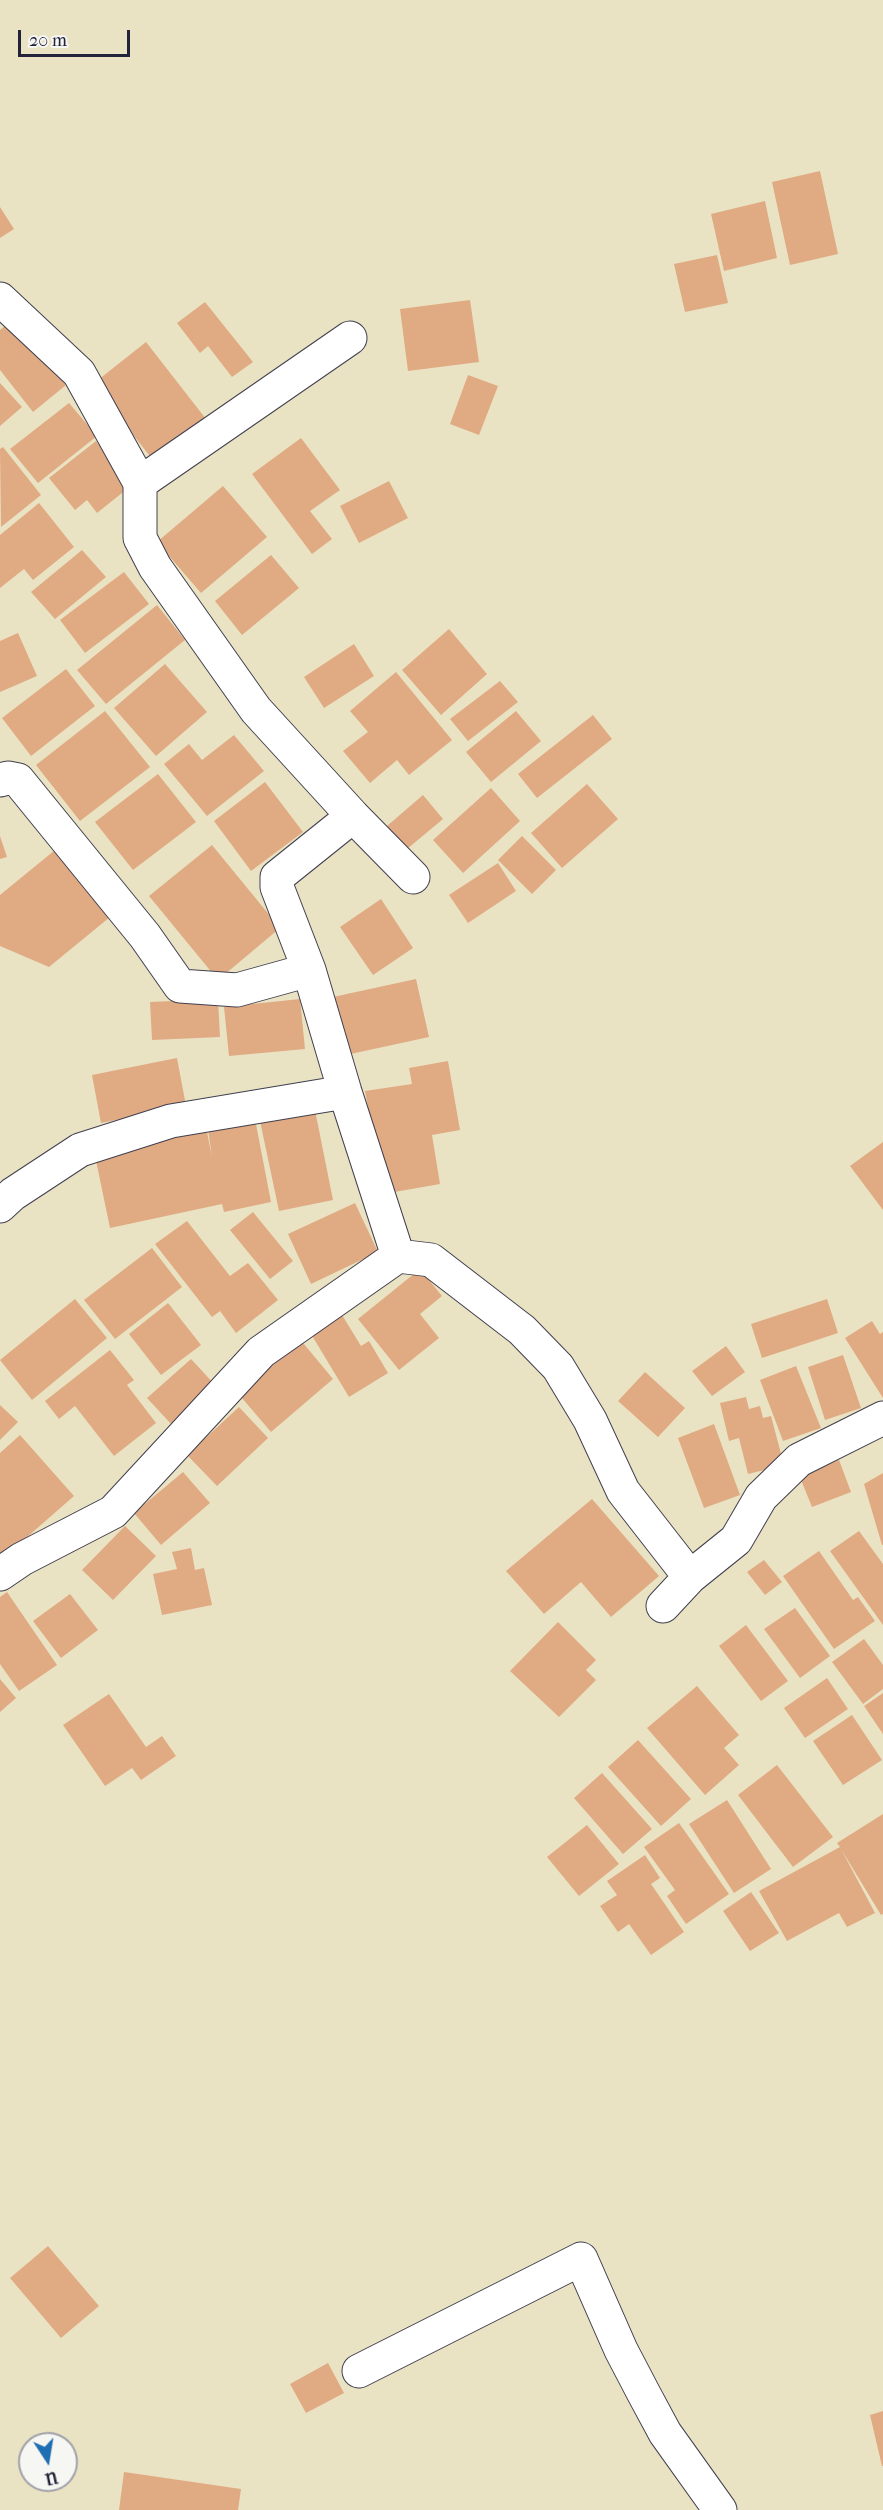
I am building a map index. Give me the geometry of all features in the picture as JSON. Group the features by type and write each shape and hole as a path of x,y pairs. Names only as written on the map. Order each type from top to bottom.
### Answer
{"street":[{"path":"0,299 79,373 140,483 140,538 155,567 256,710 353,816 413,877"},
{"path":"140,483 350,338"},
{"path":"0,780 8,778 18,780 145,936 180,986 237,990 309,970"},
{"path":"353,816 277,877 277,887 309,970 345,1092 399,1256"},
{"path":"0,1206 13,1194 80,1150 171,1121 345,1092"},
{"path":"0,1574 22,1559 113,1512 261,1352 399,1256 431,1260 522,1330 558,1367 590,1420 623,1491 690,1577"},
{"path":"663,1606 690,1577 736,1540 761,1497 799,1460 883,1418"},
{"path":"359,2371 581,2259 621,2350 665,2433 720,2510"}],"building":[{"path":"820,171 838,254 790,265 772,182"},
{"path":"765,201 777,258 724,271 711,214"},
{"path":"0,207 14,229 0,238"},
{"path":"717,255 728,303 685,312 674,264"},
{"path":"470,300 479,362 408,371 400,309"},
{"path":"205,302 253,362 232,377 208,346 200,353 177,323"},
{"path":"13,319 66,385 33,412 0,370 0,330"},
{"path":"146,342 206,419 153,460 93,384"},
{"path":"468,375 498,386 479,435 450,424"},
{"path":"0,383 22,407 0,426"},
{"path":"69,403 97,436 38,483 10,449"},
{"path":"301,438 340,490 310,511 332,539 312,554 252,474"},
{"path":"96,441 132,485 97,513 87,500 75,510 49,478"},
{"path":"3,447 41,495 1,527 0,449"},
{"path":"389,481 408,518 359,543 340,506"},
{"path":"223,486 267,537 201,593 157,542"},
{"path":"39,503 74,547 33,580 24,569 0,588 0,535"},
{"path":"82,550 106,577 55,619 31,592"},
{"path":"271,555 299,588 242,635 215,601"},
{"path":"124,572 149,604 85,653 60,620"},
{"path":"157,605 185,640 106,704 77,670"},
{"path":"449,629 487,674 441,715 402,670"},
{"path":"18,633 37,676 0,692 0,641"},
{"path":"354,644 374,676 324,708 304,677"},
{"path":"165,664 207,712 156,756 114,708"},
{"path":"66,669 95,706 31,756 2,718"},
{"path":"396,672 452,740 409,775 397,760 370,783 343,751 368,732 350,711"},
{"path":"500,681 518,702 468,741 450,719"},
{"path":"105,711 150,767 80,821 36,765"},
{"path":"516,711 541,741 491,782 466,752"},
{"path":"593,715 612,739 537,798 518,774"},
{"path":"234,735 264,771 207,816 164,764 189,744 202,760"},
{"path":"158,774 196,822 133,870 95,822"},
{"path":"265,782 303,832 251,871 214,821"},
{"path":"587,784 618,819 562,868 531,833"},
{"path":"491,788 520,821 463,873 433,840"},
{"path":"423,795 443,819 407,849 387,826"},
{"path":"0,836 7,857 0,859"},
{"path":"522,836 556,870 532,894 498,860"},
{"path":"212,845 280,928 218,980 149,896"},
{"path":"55,850 110,917 49,967 0,946 0,895"},
{"path":"498,863 516,891 468,923 449,895"},
{"path":"381,899 413,948 373,975 340,927"},
{"path":"416,979 429,1037 346,1055 333,997"},
{"path":"218,999 220,1037 152,1040 150,1002"},
{"path":"300,999 305,1049 229,1056 224,1007"},
{"path":"177,1058 186,1106 101,1123 92,1075"},
{"path":"448,1061 460,1130 432,1135 440,1184 383,1194 365,1091 412,1084 409,1068"},
{"path":"315,1110 333,1200 279,1211 260,1121"},
{"path":"255,1119 271,1202 224,1212 222,1204 110,1228 94,1151 206,1127 212,1157 208,1129"},
{"path":"883,1142 883,1210 850,1166"},
{"path":"355,1203 378,1252 311,1284 288,1234"},
{"path":"253,1212 293,1261 270,1279 230,1230"},
{"path":"187,1221 230,1276 248,1263 278,1300 236,1333 220,1311 212,1317 155,1244"},
{"path":"152,1248 182,1287 115,1339 84,1300"},
{"path":"420,1269 442,1296 420,1314 439,1338 399,1370 358,1319"},
{"path":"75,1299 107,1338 32,1400 0,1360"},
{"path":"827,1299 838,1333 762,1358 751,1324"},
{"path":"168,1303 201,1345 161,1375 129,1334"},
{"path":"339,1310 361,1346 369,1341 388,1373 349,1397 308,1329"},
{"path":"872,1321 880,1334 883,1332 883,1398 845,1338"},
{"path":"299,1338 333,1379 271,1432 236,1391"},
{"path":"726,1346 745,1372 712,1396 692,1371"},
{"path":"110,1350 134,1380 127,1385 156,1423 114,1456 75,1406 59,1419 45,1401"},
{"path":"843,1355 861,1408 825,1420 808,1367"},
{"path":"191,1359 216,1386 172,1425 147,1398"},
{"path":"796,1366 821,1428 783,1441 760,1380"},
{"path":"645,1372 685,1408 658,1437 618,1401"},
{"path":"746,1397 749,1409 760,1406 763,1418 771,1416 784,1465 748,1474 739,1438 729,1441 720,1403"},
{"path":"0,1405 18,1422 0,1440"},
{"path":"239,1407 268,1438 217,1486 187,1455"},
{"path":"714,1424 740,1495 704,1508 678,1438"},
{"path":"20,1435 74,1496 2,1559 0,1557 0,1453"},
{"path":"839,1460 851,1492 812,1507 799,1475"},
{"path":"183,1472 210,1503 161,1545 134,1513"},
{"path":"883,1473 883,1545 882,1545 864,1484"},
{"path":"592,1499 659,1576 611,1617 581,1582 544,1614 506,1571"},
{"path":"125,1526 156,1556 113,1600 82,1570"},
{"path":"859,1531 883,1564 883,1625 830,1551"},
{"path":"191,1548 195,1570 204,1568 212,1605 162,1615 153,1574 177,1569 172,1552"},
{"path":"819,1551 853,1600 858,1597 875,1621 834,1649 783,1576"},
{"path":"764,1560 782,1582 765,1595 747,1572"},
{"path":"7,1592 57,1665 19,1691 0,1664 0,1597"},
{"path":"70,1594 98,1630 61,1658 33,1621"},
{"path":"795,1608 830,1656 800,1678 764,1629"},
{"path":"558,1622 596,1660 586,1670 596,1680 559,1717 510,1671"},
{"path":"746,1625 788,1681 761,1701 719,1646"},
{"path":"864,1639 883,1665 883,1689 863,1704 832,1662"},
{"path":"827,1678 848,1709 805,1738 784,1708"},
{"path":"0,1679 16,1698 0,1712"},
{"path":"697,1686 739,1735 724,1748 739,1765 705,1795 647,1728"},
{"path":"883,1693 883,1734 864,1706"},
{"path":"109,1694 146,1747 162,1736 176,1756 141,1780 132,1768 105,1786 63,1725"},
{"path":"852,1715 882,1760 843,1785 813,1741"},
{"path":"638,1740 691,1799 661,1826 608,1767"},
{"path":"777,1765 833,1837 793,1867 738,1795"},
{"path":"602,1773 652,1829 623,1854 574,1798"},
{"path":"727,1800 771,1869 734,1893 689,1824"},
{"path":"883,1814 883,1914 881,1915 841,1849 875,1913 847,1927 839,1913 787,1941 759,1891 840,1847 837,1843"},
{"path":"679,1823 729,1894 686,1924 667,1896 675,1890 644,1847"},
{"path":"587,1825 619,1864 579,1896 547,1857"},
{"path":"645,1855 660,1878 651,1884 684,1932 651,1955 629,1924 618,1932 600,1906 617,1895 607,1881"},
{"path":"751,1892 779,1933 750,1951 723,1911"},
{"path":"48,2246 99,2306 61,2338 10,2278"},
{"path":"328,2363 344,2393 306,2413 290,2384"},
{"path":"883,2411 883,2466 882,2466 870,2415"},
{"path":"124,2472 241,2489 238,2510 119,2510"}]}
